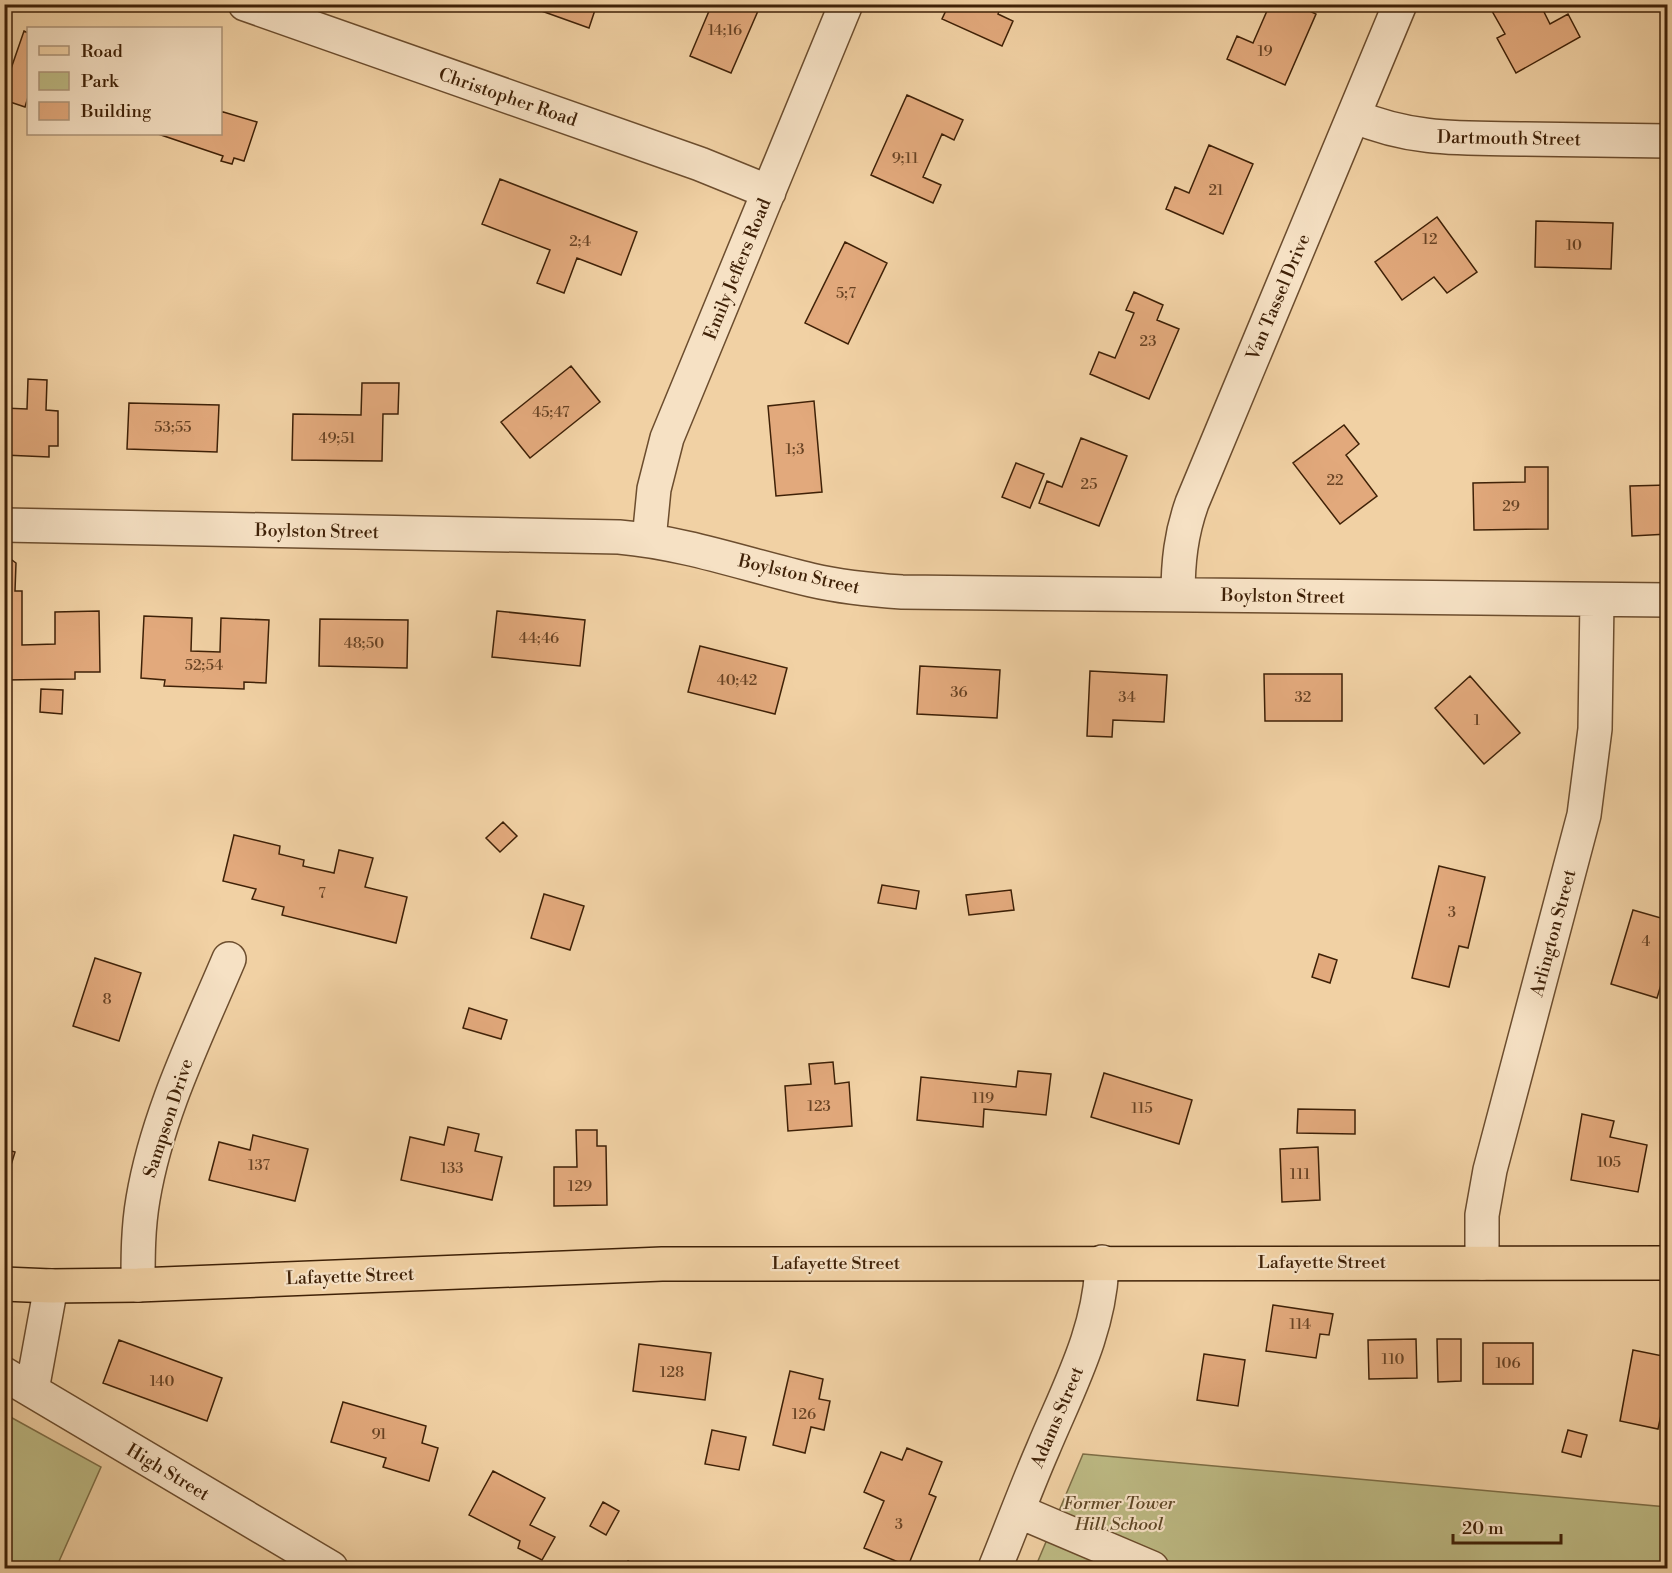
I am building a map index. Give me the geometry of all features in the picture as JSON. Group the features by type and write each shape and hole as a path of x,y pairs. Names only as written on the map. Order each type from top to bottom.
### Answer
{"main road":[{"name":"Lafayette Street","path":"4,1284 138,1285 606,1265 1102,1262 1668,1263"}],"street":[{"name":"Christopher Road","path":"245,4 700,164 769,192"},
{"name":"Emily Jeffers Road","path":"649,540 654,489 667,438 846,4"},
{"name":"Van Tassel Drive","path":"1178,595 1178,557 1189,512 1400,4"},
{"name":"Dartmouth Street","path":"1354,116 1407,134 1449,138 1668,141"},
{"name":"Boylston Street","path":"4,525 592,536 649,540 698,549 812,580 871,590 1668,600"},
{"name":"Arlington Street","path":"1482,1263 1482,1215 1490,1170 1574,859 1587,796 1595,729 1597,600"},
{"name":"Sampson Drive","path":"138,1285 143,1198 156,1142 179,1076 229,959"},
{"name":"Adams Street","path":"995,1569 1095,1320 1102,1262"},
{"path":"32,1390 51,1286"},
{"name":"High Street","path":"4,1374 331,1569"},
{"path":"1018,1511 1152,1569"}],"green space":[{"path":"5,1414 101,1467 56,1568 5,1568"},
{"name":"Former Tower Hill School","path":"1083,1454 1667,1507 1667,1568 1035,1568"}],"building":[{"path":"522,4 597,4 589,28"},
{"path":"712,4 761,4 731,73 690,56"},
{"path":"949,4 1002,4 998,14 1013,21 1002,46 942,19"},
{"path":"1270,4 1295,4 1316,14 1285,85 1227,59 1237,36 1253,43"},
{"path":"1488,4 1540,4 1550,24 1568,14 1580,37 1516,73 1497,38 1505,34"},
{"path":"1662,25 1668,25 1668,68 1661,68"},
{"path":"24,31 27,32 27,100 25,107 4,100 4,89"},
{"path":"907,95 963,120 954,140 942,134 923,177 941,185 933,203 871,175"},
{"path":"222,112 257,122 244,161 234,158 232,164 221,161 223,156 161,135 222,135"},
{"path":"1209,145 1253,164 1223,234 1166,209 1175,187 1189,193"},
{"path":"500,179 637,232 621,275 577,258 564,293 537,283 550,250 482,224"},
{"path":"1437,217 1477,272 1447,293 1434,277 1402,300 1375,262"},
{"path":"1536,221 1613,223 1611,269 1535,267"},
{"path":"845,242 887,263 848,344 805,323"},
{"path":"1134,292 1163,305 1157,320 1179,329 1149,399 1090,374 1099,352 1115,358 1134,313 1126,310"},
{"path":"571,366 600,402 530,458 501,422"},
{"path":"28,379 47,380 46,410 58,411 58,446 49,446 49,457 4,455 4,408 27,409"},
{"path":"362,383 399,383 398,414 383,414 382,461 292,460 293,414 361,415"},
{"path":"814,401 822,492 776,496 768,406"},
{"path":"129,403 219,405 217,452 127,449"},
{"path":"1344,425 1359,444 1346,455 1377,496 1340,524 1293,463"},
{"path":"1081,438 1127,456 1099,526 1039,503 1047,481 1062,487"},
{"path":"1016,463 1044,474 1030,508 1002,497"},
{"path":"1525,467 1548,467 1548,529 1474,530 1473,483 1525,482"},
{"path":"1668,485 1668,534 1632,536 1630,486"},
{"path":"4,554 16,563 15,591 22,591 22,645 55,644 55,612 99,611 100,672 75,672 75,679 4,680"},
{"path":"497,611 585,620 580,666 492,657"},
{"path":"144,616 192,618 191,651 220,652 221,618 269,620 266,683 244,682 244,689 164,686 165,680 141,678"},
{"path":"320,619 408,620 407,668 319,666"},
{"path":"700,646 787,668 775,714 688,692"},
{"path":"920,666 1000,670 997,718 917,714"},
{"path":"1090,671 1167,675 1164,722 1113,720 1112,737 1087,736"},
{"path":"1264,674 1342,674 1342,721 1265,721"},
{"path":"1470,676 1520,733 1484,764 1435,708"},
{"path":"41,689 63,690 62,714 40,712"},
{"path":"503,822 517,836 500,852 486,838"},
{"path":"234,835 280,846 279,854 304,860 303,866 334,873 339,850 373,858 365,887 407,897 396,943 282,915 284,907 252,899 256,889 223,881"},
{"path":"1439,866 1485,877 1468,948 1459,946 1449,987 1412,978"},
{"path":"882,885 919,891 916,909 878,903"},
{"path":"1011,890 1014,910 969,915 966,895"},
{"path":"544,894 584,906 570,950 531,938"},
{"path":"1633,910 1668,920 1668,962 1657,998 1611,984"},
{"path":"1319,954 1337,960 1330,983 1312,977"},
{"path":"95,958 141,973 119,1041 73,1026"},
{"path":"469,1008 507,1020 501,1039 463,1028"},
{"path":"833,1062 835,1084 849,1082 852,1126 788,1131 785,1086 811,1084 809,1064"},
{"path":"1018,1071 1051,1074 1046,1115 984,1109 983,1127 917,1120 921,1077 1016,1087"},
{"path":"1104,1073 1192,1100 1179,1144 1091,1117"},
{"path":"1298,1109 1355,1110 1355,1134 1297,1133"},
{"path":"1582,1114 1614,1121 1610,1137 1647,1145 1638,1192 1571,1180"},
{"path":"448,1127 479,1134 475,1151 502,1157 492,1200 401,1180 410,1137 444,1145"},
{"path":"576,1130 597,1130 597,1146 606,1146 607,1205 554,1206 554,1167 577,1167"},
{"path":"253,1135 308,1149 295,1201 209,1180 219,1142 250,1150"},
{"path":"1318,1147 1320,1200 1282,1202 1280,1149"},
{"path":"4,1149 15,1152 4,1188"},
{"path":"1273,1305 1333,1314 1329,1335 1320,1334 1316,1358 1266,1351"},
{"path":"1416,1339 1417,1378 1369,1379 1368,1340"},
{"path":"1437,1339 1461,1339 1461,1381 1438,1382"},
{"path":"119,1340 222,1378 207,1421 103,1383"},
{"path":"1483,1343 1533,1343 1533,1384 1483,1384"},
{"path":"639,1344 711,1353 705,1400 633,1391"},
{"path":"1633,1350 1668,1357 1668,1382 1658,1429 1620,1421"},
{"path":"1204,1354 1245,1360 1238,1406 1197,1400"},
{"path":"790,1371 823,1379 819,1399 830,1401 824,1430 811,1427 805,1453 773,1445"},
{"path":"343,1402 426,1426 422,1443 438,1448 429,1481 383,1467 386,1458 331,1442"},
{"path":"712,1430 746,1437 739,1470 705,1464"},
{"path":"1568,1430 1587,1435 1581,1457 1562,1452"},
{"path":"907,1448 942,1462 929,1494 936,1497 908,1566 864,1548 884,1501 864,1492 881,1452 902,1460"},
{"path":"493,1471 545,1498 530,1525 555,1537 542,1560 518,1548 520,1541 469,1515"},
{"path":"603,1502 619,1511 606,1535 590,1526"},
{"path":"628,1561 640,1568 623,1568"}]}
